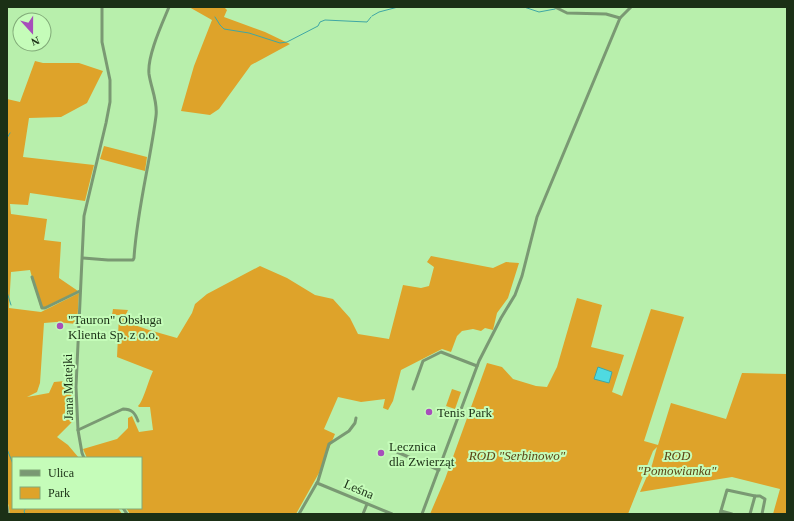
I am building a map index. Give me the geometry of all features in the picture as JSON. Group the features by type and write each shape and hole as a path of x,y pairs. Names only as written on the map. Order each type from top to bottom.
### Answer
{"street":[{"name":"Jana Matejki","path":"84,457 78,430 76,387 84,216 110,102 110,80 102,42 102,7"},
{"path":"83,258 125,261 133,260 134,258 140,209 156,115 149,68 169,7"},
{"path":"556,7 567,13 606,14 620,18"},
{"path":"422,514 479,361 501,318 515,295 522,276 537,217 620,18 631,7"},
{"path":"32,278 42,308 45,308 80,291"},
{"path":"413,389 423,362 441,352 445,352 477,366"},
{"path":"78,430 123,409 129,409 133,412 138,421"},
{"path":"299,514 317,483 329,444 349,431 355,423 356,418"},
{"path":"397,452 439,470"},
{"name":"Leśna","path":"317,483 392,514"},
{"path":"732,514 721,513 727,490 764,497 765,499 762,514"},
{"path":"750,514 755,496"},
{"path":"363,514 368,504"},
{"path":"7,507 8,514"}],"green space":[{"path":"189,7 224,7 227,10 224,17 265,32 290,44 251,65 219,109 210,115 181,111 194,66 212,20"},
{"path":"35,61 43,63 79,63 103,71 87,103 61,117 29,118 23,157 94,165 85,201 30,193 28,205 10,204 11,214 47,219 44,240 61,242 59,278 78,291 41,309 30,270 11,272 9,308 41,312 79,293 77,324 56,322 44,323 40,383 37,392 27,397 49,393 54,382 65,381 72,389 74,418 57,437 68,445 78,457 12,457 12,509 119,509 122,514 10,514 7,498 7,99 20,102"},
{"path":"104,146 147,157 145,171 100,159"},
{"path":"431,256 493,268 506,262 519,263 508,298 497,313 493,330 485,328 481,331 473,329 462,331 457,336 451,352 442,349 401,370 393,401 388,410 383,408 385,399 361,402 338,397 324,429 335,434 319,473 296,514 130,514 127,509 142,509 142,457 87,457 83,449 117,439 128,428 128,418 132,416 139,432 153,430 150,407 138,406 142,400 153,371 117,357 119,315 112,315 113,309 128,310 123,321 177,338 192,313 195,304 207,294 260,266 287,278 315,295 333,299 350,318 358,334 389,339 403,285 421,288 429,286 434,267 427,262"},
{"path":"577,298 602,305 591,347 624,355 612,392 622,396 651,309 684,317 644,441 658,445 671,403 726,419 742,373 787,374 787,514 773,514 780,489 732,477 640,492 652,465 657,447 653,451 628,514 430,514 445,479 487,363 502,367 513,379 536,386 547,387 557,367"},
{"path":"452,389 461,392 455,409 446,406"}],"water":[{"path":"598,367 612,372 609,383 594,379"}],"waterway":[{"path":"372,16 379,12 398,7"},
{"path":"524,7 539,12 555,9"},
{"path":"215,17 224,29 249,33 280,43 287,42 318,26 320,22 325,20 367,22 371,17"},
{"path":"7,138 10,133"},
{"path":"7,292 11,305"},
{"path":"7,449 12,462"},
{"path":"25,509 25,514"}],"place":[{"name":"\"Tauron\" Obsługa Klienta Sp. z o.o.","path":"60,326"},
{"name":"Tenis Park","path":"429,412"},
{"name":"Lecznica dla Zwierząt","path":"381,453"}],"park label":[{"name":"ROD \"Serbinowo\"","path":"517,455"},
{"name":"ROD \"Pomowianka\"","path":"677,462"}]}
